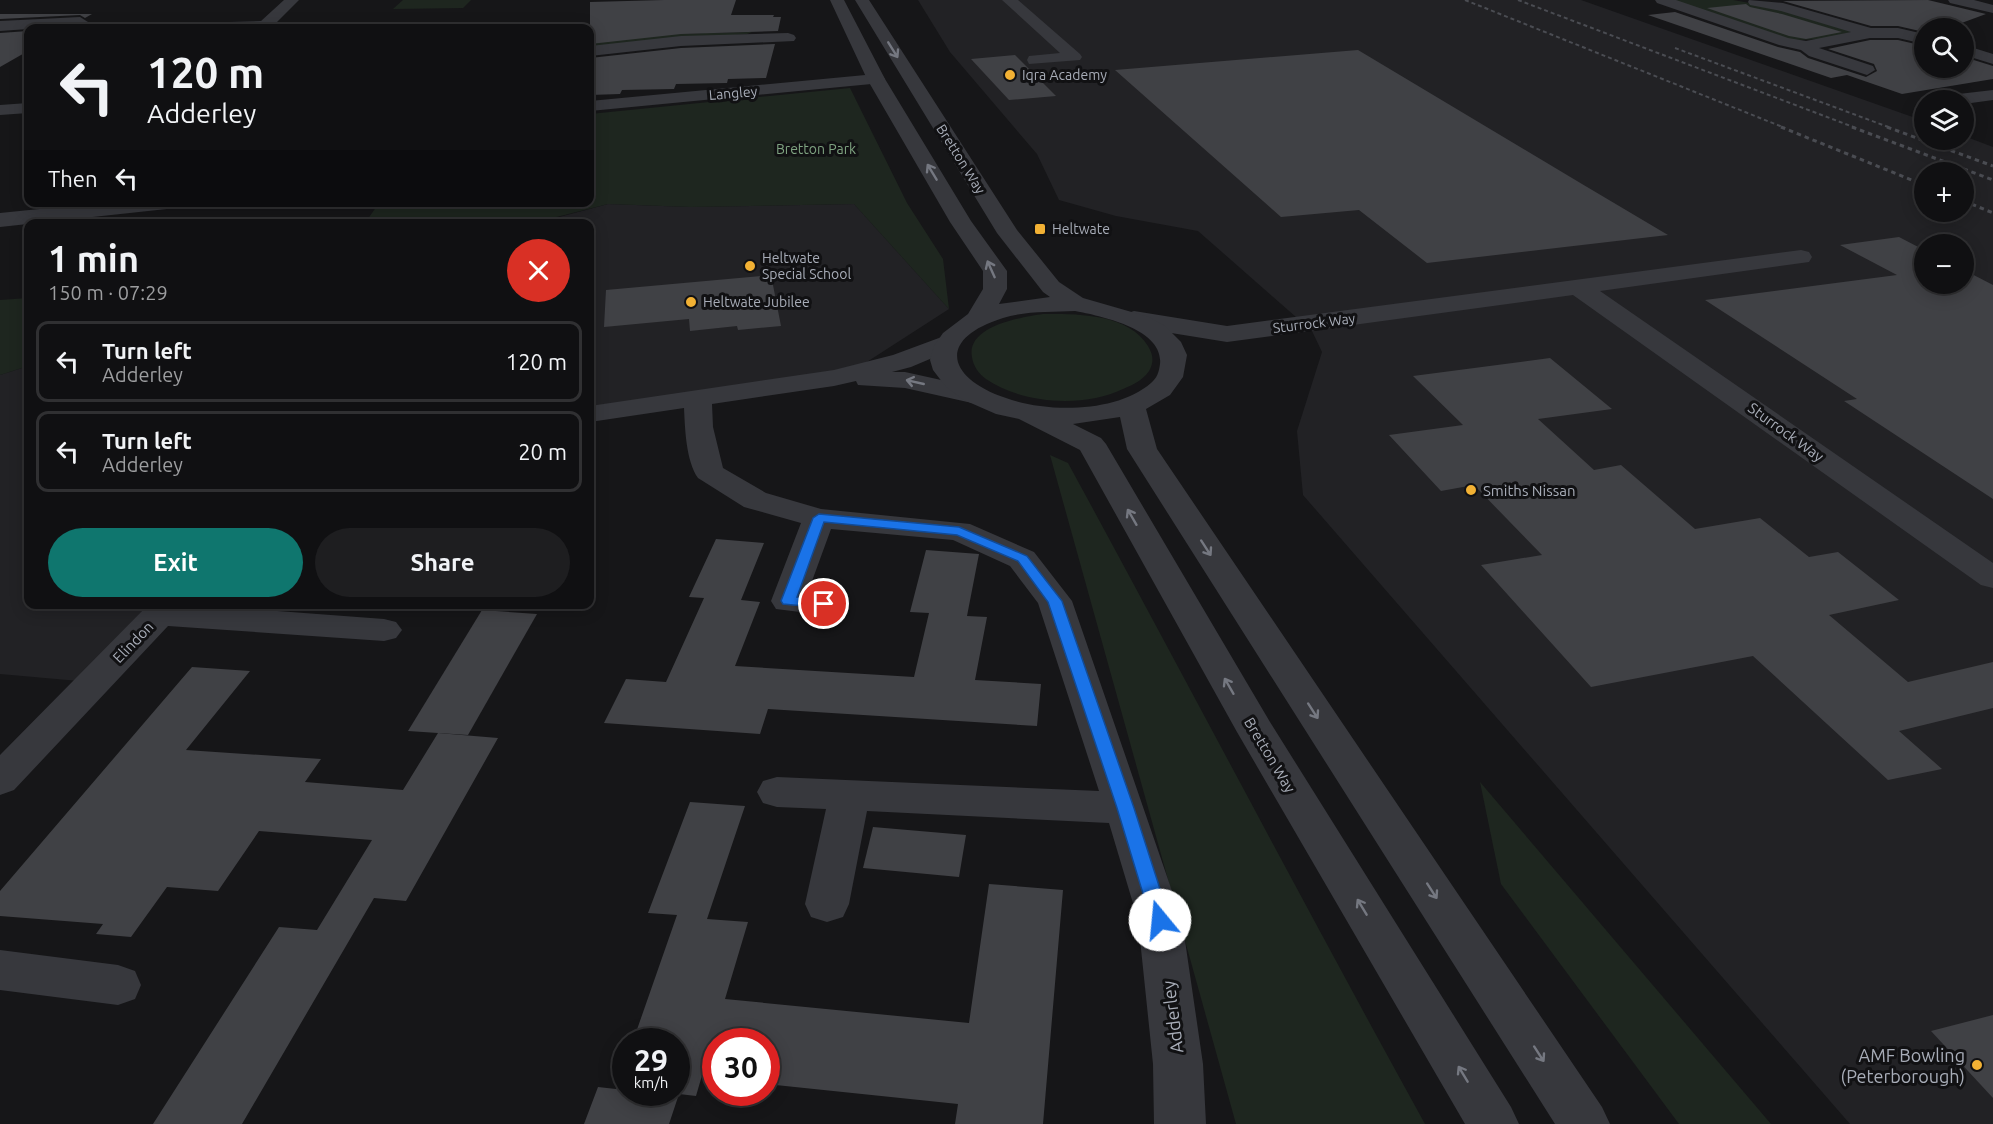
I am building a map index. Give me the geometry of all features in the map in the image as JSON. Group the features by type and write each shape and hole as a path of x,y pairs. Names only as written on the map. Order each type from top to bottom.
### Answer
{"street":[{"path":"267,24 292,0"},
{"name":"Bretton Way","path":"837,0 876,79 961,222 994,271 995,289 978,319"},
{"name":"Bretton Way","path":"862,0 1008,233 1051,287 1075,304"},
{"path":"1009,0 1074,57 1035,60"},
{"path":"1662,0 1785,42 1806,46 1870,33 1898,33 1914,37"},
{"path":"1955,0 1993,9"},
{"path":"1754,1 1783,7 1870,33"},
{"path":"40,24 80,22"},
{"path":"0,26 24,25"},
{"path":"594,51 681,41 788,38"},
{"path":"1806,46 1815,53 1867,70"},
{"path":"1974,53 1993,59"},
{"name":"Langley","path":"594,106 876,79"},
{"path":"0,110 24,108"},
{"path":"0,219 138,207"},
{"path":"137,219 148,207"},
{"name":"Sturrock Way","path":"1134,319 1227,334 1801,257"},
{"name":"Sturrock Way","path":"1578,286 1993,578"},
{"path":"594,413 834,378 902,361 947,343 959,330 978,319 1005,310 1025,307 1075,304 1134,319 1156,331 1170,346 1175,363 1170,379 1155,393 1131,405 1100,413 1072,415 1026,412 997,406 972,395 905,380 834,378"},
{"name":"Sturrock Way","path":"1175,363 1227,334"},
{"path":"947,343 944,361 952,379 972,395"},
{"name":"Adderley","path":"699,398 699,426 709,472 755,500 819,518 959,531 1022,559 1055,601 1160,920 1178,1064 1180,1124"},
{"path":"1131,405 1142,449 1584,1124"},
{"name":"Bretton Way","path":"1026,412 1091,444 1256,732 1493,1124"},
{"path":"819,518 788,601 824,604"},
{"name":"Elindon","path":"0,780 164,609 384,630"},
{"path":"777,792 1125,808"},
{"path":"827,904 850,795"},
{"path":"0,970 118,985"}],"shaded area":[{"path":"918,0 1581,0 1914,117 1914,150 1974,150 1974,140 1993,147 1993,1124 1850,1124 1303,495 1297,431 1322,352 1312,331 1198,231 1116,216 1059,200 1037,154 950,52"},
{"name":"Heltwate Special School","path":"608,204 691,207 854,204 949,309 859,367 594,406 594,219 552,219"},
{"path":"24,367 24,609 147,609 79,681 0,674 0,375"}],"green space":[{"path":"403,0 471,0 463,8 393,9"},
{"path":"1670,0 1733,0 1777,8 1855,31 1824,39 1792,40"},
{"path":"752,32 594,47 594,42 659,34"},
{"name":"Bretton Park","path":"850,88 907,203 943,259 949,309 854,204 691,207 608,204 549,219 368,219 376,207 594,207 594,114"},
{"path":"24,298 24,367 0,375 0,300"},
{"path":"1043,314 1085,315 1115,321 1128,327 1148,346 1152,359 1149,371 1135,383 1107,395 1072,401 1017,394 981,375 972,357 972,346 978,338 997,325"},
{"path":"1050,455 1068,463 1425,1124 1236,1124"},
{"path":"1480,782 1771,1124 1679,1124 1501,884"}],"building":[{"path":"736,0 731,15 781,17 778,31 681,34 594,44 594,24 590,24 590,2"},
{"path":"1928,0 1986,14 1974,18 1914,18 1914,30 1898,26 1871,26 1783,1"},
{"path":"1746,4 1842,32 1806,39 1789,36 1707,8"},
{"path":"1675,12 1778,47 1800,52 1808,58 1866,77 1877,71 1874,64 1828,49 1870,40 1898,40 1914,44 1914,78 1974,78 1974,60 1993,66 1993,79 1914,90 1914,92 1902,94 1847,75 1831,78 1648,15"},
{"path":"0,14 92,14 85,18 80,15 0,19"},
{"path":"24,31 24,53 0,67 0,33"},
{"path":"775,44 766,78 728,79 727,83 676,84 674,89 622,90 620,94 594,95 594,58 681,48"},
{"path":"1358,50 1668,235 1427,263 1359,210 1281,217 1115,70"},
{"path":"1015,55 1056,96 1009,100 971,59"},
{"path":"1899,237 1914,245 1914,294 1974,294 1974,275 1993,285 1993,499 1844,401 1857,399 1705,300 1897,275 1840,245"},
{"name":"Heltwate Jubilee","path":"771,275 781,326 738,330 737,326 690,331 689,319 604,327 606,290"},
{"path":"1550,358 1612,409 1538,419 1594,470 1621,465 1695,529 1760,518 1809,557 1838,552 1899,600 1829,615 1908,682 1993,662 1993,708 1899,731 1942,769 1888,780 1753,656 1591,687 1481,565 1542,555 1474,485 1441,491 1389,435 1463,425 1413,376"},
{"path":"716,539 764,543 741,600 760,602 735,666 914,677 929,613 910,612 926,550 979,554 967,616 987,617 975,680 1041,684 1037,726 768,709 760,734 604,723 626,679 666,682 704,598 689,597"},
{"path":"482,610 537,614 468,735 408,731"},
{"path":"192,667 250,671 186,750 321,759 305,782 403,790 438,733 498,738 406,901 374,898 242,1124 153,1124 279,927 317,930 372,840 259,831 218,891 167,887 131,937 96,934 103,924 0,916 0,891"},
{"path":"690,802 745,806 707,919 748,922 725,999 969,1023 989,884 1063,890 1043,1124 955,1124 958,1104 780,1085 780,1028 702,1028 702,1075 696,1096 690,1095 690,1028 638,1028 677,915 648,913"},
{"path":"873,827 966,835 959,877 863,868"},
{"name":"AMF Bowling (Peterborough)","path":"1993,1015 1993,1098 1931,1031"},
{"path":"598,1087 612,1089 612,1106 675,1106 669,1124 584,1124"}],"railway":[{"path":"1465,0 1785,128"},
{"path":"1518,0 1856,128"},
{"path":"1675,48 1891,128"},
{"path":"1781,127 1914,181"},
{"path":"1852,127 1993,180"},
{"path":"1887,127 1993,166"},
{"path":"1974,205 1993,213"}],"place":[{"name":"Iqra Academy","path":"1010,75"},
{"name":"Heltwate","path":"1040,229"},
{"name":"Heltwate Special School","path":"750,266"},
{"name":"Heltwate Jubilee","path":"691,302"},
{"name":"Smiths Nissan","path":"1471,490"},
{"name":"AMF Bowling (Peterborough)","path":"1977,1065"}],"route":[{"path":"824,604 788,601 819,518 959,531 1022,559 1055,601 1160,920"}]}
